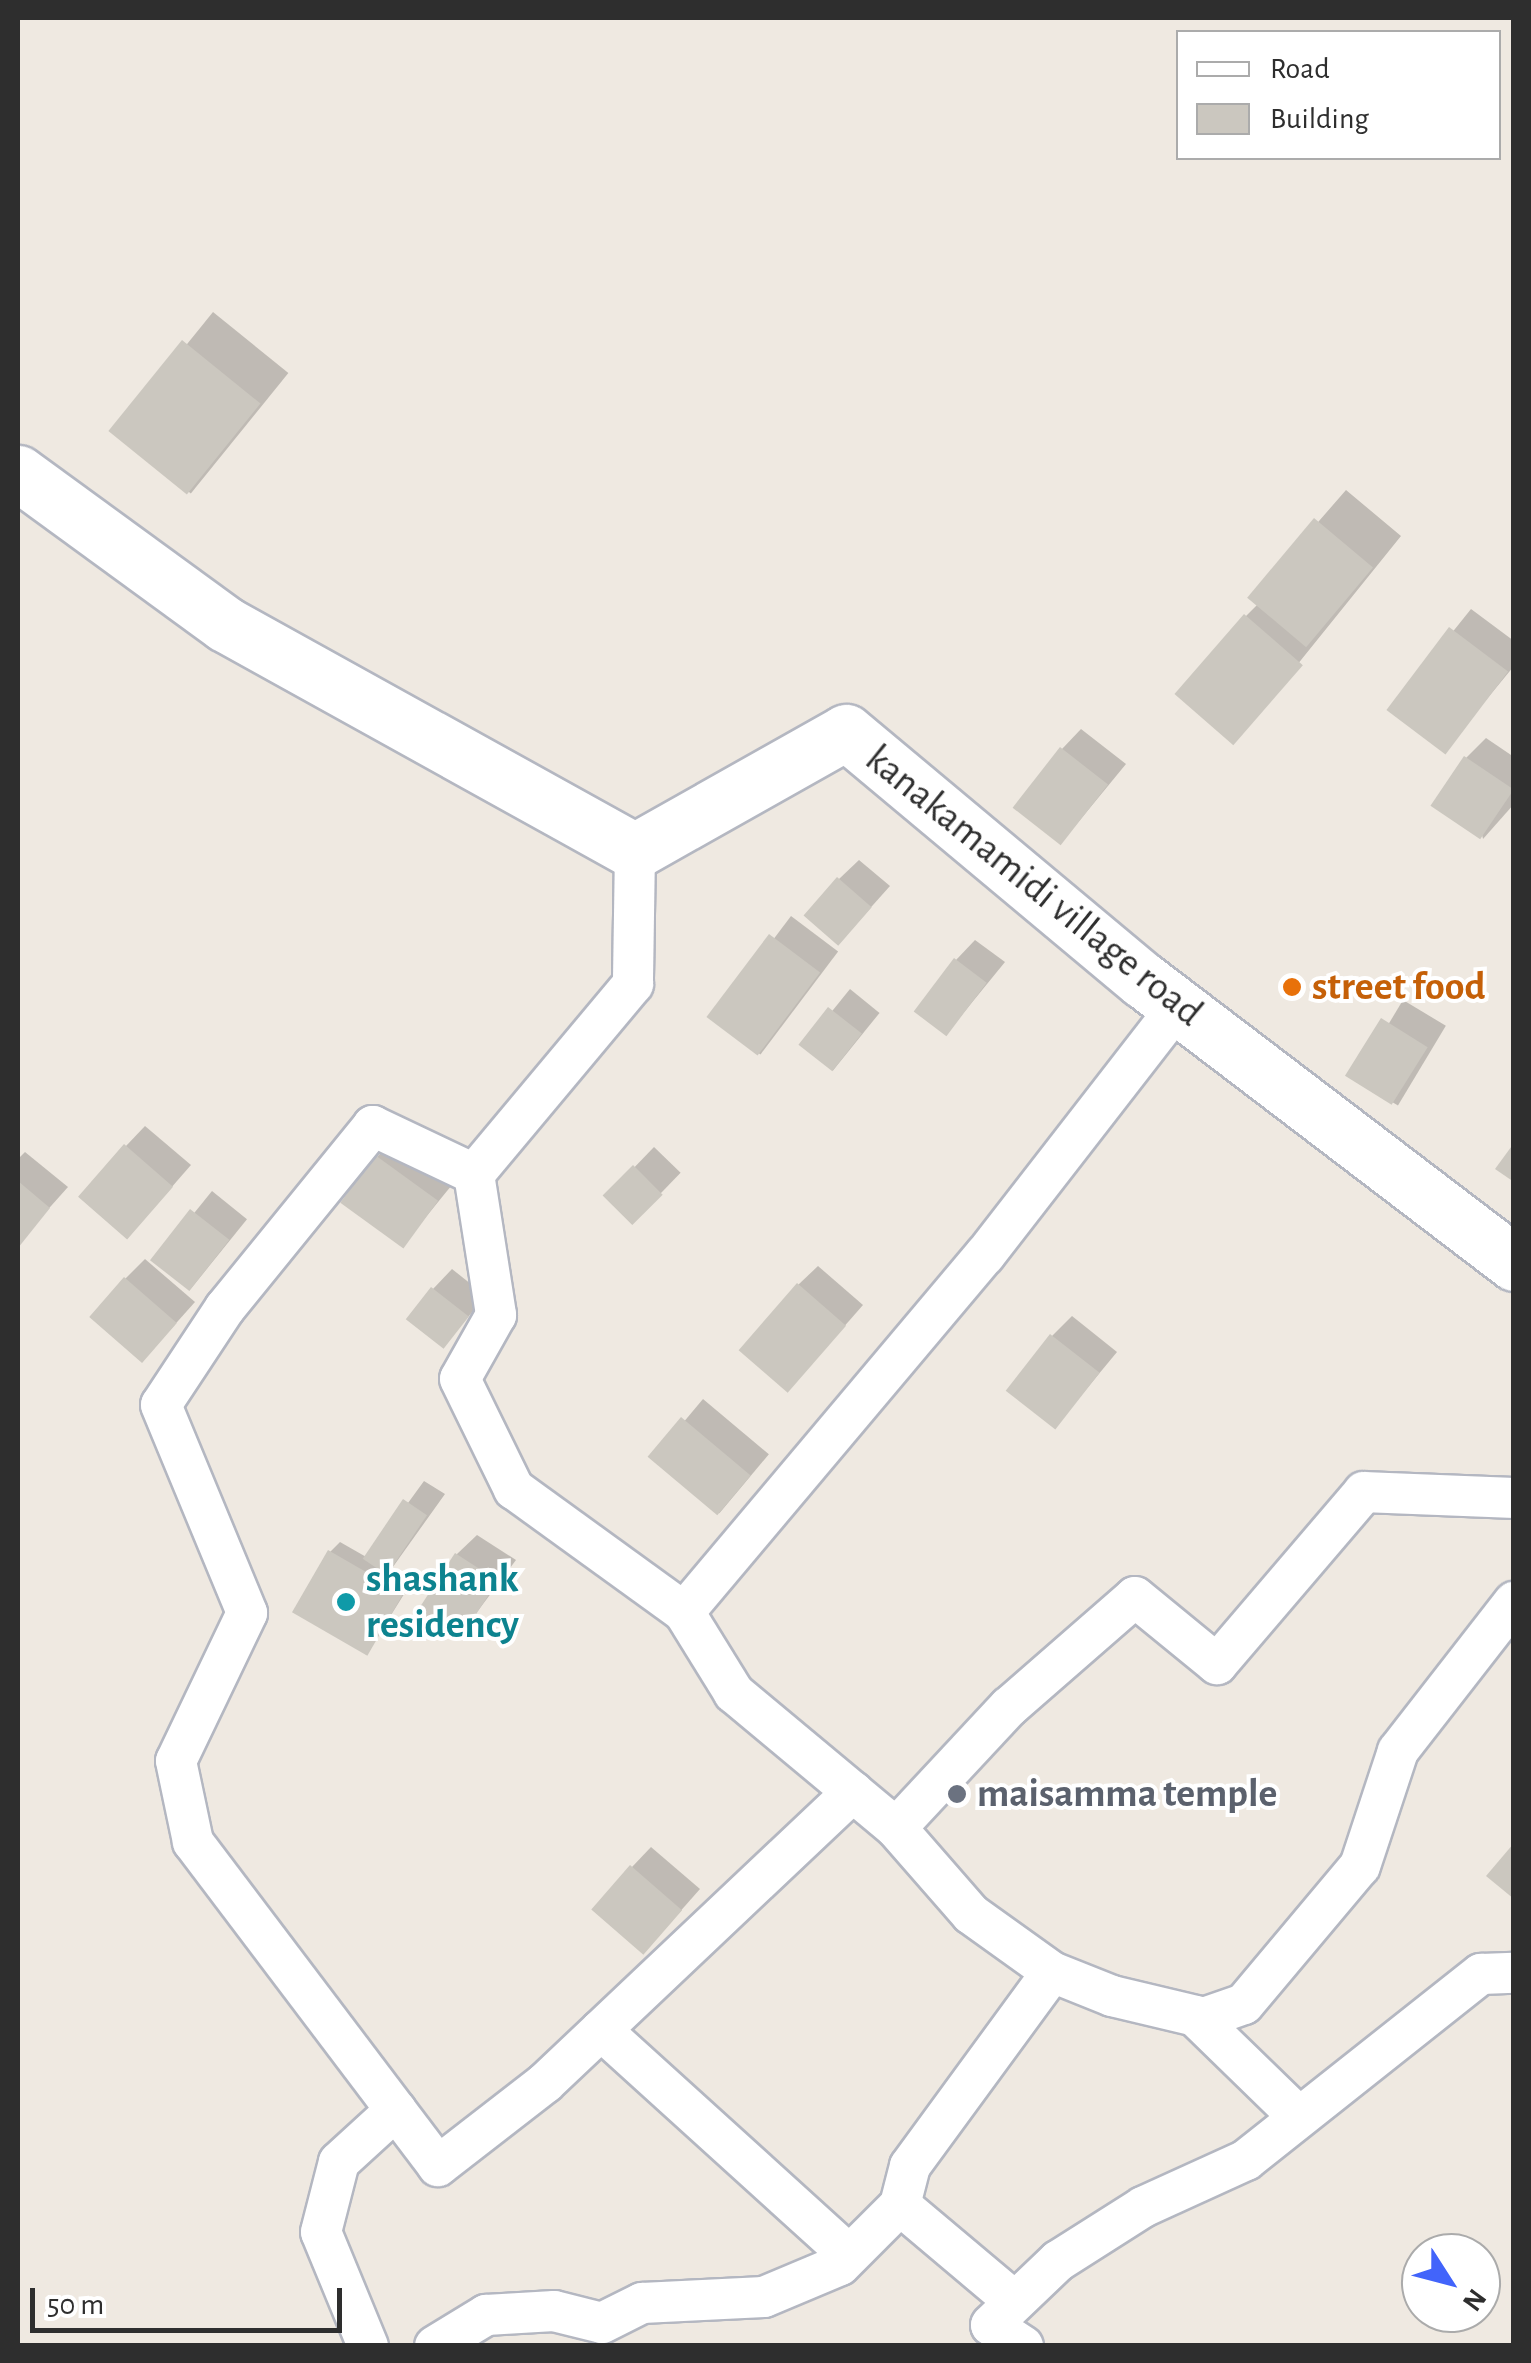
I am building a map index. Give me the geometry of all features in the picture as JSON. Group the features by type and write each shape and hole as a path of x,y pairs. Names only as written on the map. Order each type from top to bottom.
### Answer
{"street":[{"path":"18,473 225,624 635,851 633,984 474,1174 496,1315 460,1380 514,1489 684,1612 734,1693 896,1828 971,1914 1052,1972 1195,2016 1298,2116"},
{"name":"kanakamamidi village road","path":"635,851 846,732 1178,1006 1514,1264"},
{"path":"684,1612 985,1255 1178,1006"},
{"path":"474,1174 373,1126 225,1308 161,1405 247,1613 176,1760 193,1842 438,2166 601,2030 853,1792"},
{"path":"896,1828 1009,1707 1135,1596 1217,1664 1364,1492 1514,1498"},
{"path":"1195,2016 1244,2004 1296,1951 1360,1866 1398,1751 1514,1602"},
{"path":"435,2346 486,2316 554,2311 602,2323 676,2297 764,2297 849,2255 900,2205 910,2166 1052,1972"},
{"path":"1023,2346 991,2326 1058,2261 1144,2207 1246,2160 1482,1974 1514,1972"},
{"path":"601,2030 849,2255"},
{"path":"368,2346 321,2232 339,2162 396,2110"},
{"path":"900,2205 1016,2302"}],"building":[{"path":"182,340 260,404 187,494 108,431"},
{"path":"1314,518 1373,567 1306,647 1247,598"},
{"path":"1244,614 1303,665 1233,745 1174,694"},
{"path":"1449,627 1508,672 1446,755 1386,710"},
{"path":"1060,747 1108,785 1061,845 1013,808"},
{"path":"1464,756 1514,790 1480,839 1430,806"},
{"path":"837,877 872,907 838,946 804,915"},
{"path":"769,934 820,973 758,1056 706,1017"},
{"path":"954,958 987,983 946,1036 914,1012"},
{"path":"828,1007 862,1033 832,1071 798,1045"},
{"path":"1381,1018 1428,1047 1392,1105 1345,1076"},
{"path":"1514,1143 1514,1182 1495,1169"},
{"path":"124,1144 173,1187 127,1239 78,1197"},
{"path":"375,1155 438,1201 403,1249 340,1203"},
{"path":"633,1165 663,1195 632,1225 603,1195"},
{"path":"18,1181 50,1208 18,1248"},
{"path":"190,1209 229,1240 189,1291 150,1260"},
{"path":"124,1277 177,1323 142,1363 89,1317"},
{"path":"797,1283 846,1326 788,1393 739,1350"},
{"path":"431,1287 469,1317 444,1349 406,1319"},
{"path":"1050,1334 1100,1373 1055,1430 1006,1391"},
{"path":"681,1417 751,1475 717,1515 648,1457"},
{"path":"403,1499 427,1515 387,1575 363,1559"},
{"name":"shashank residency","path":"328,1550 403,1594 367,1656 292,1612"},
{"path":"455,1553 498,1581 460,1639 417,1612"},
{"path":"1514,1843 1514,1899 1486,1876"},
{"path":"630,1865 682,1910 643,1955 591,1910"}],"place":[{"name":"street food","path":"1292,987"},
{"name":"shashank residency","path":"346,1602"},
{"name":"maisamma temple","path":"957,1794"}]}
